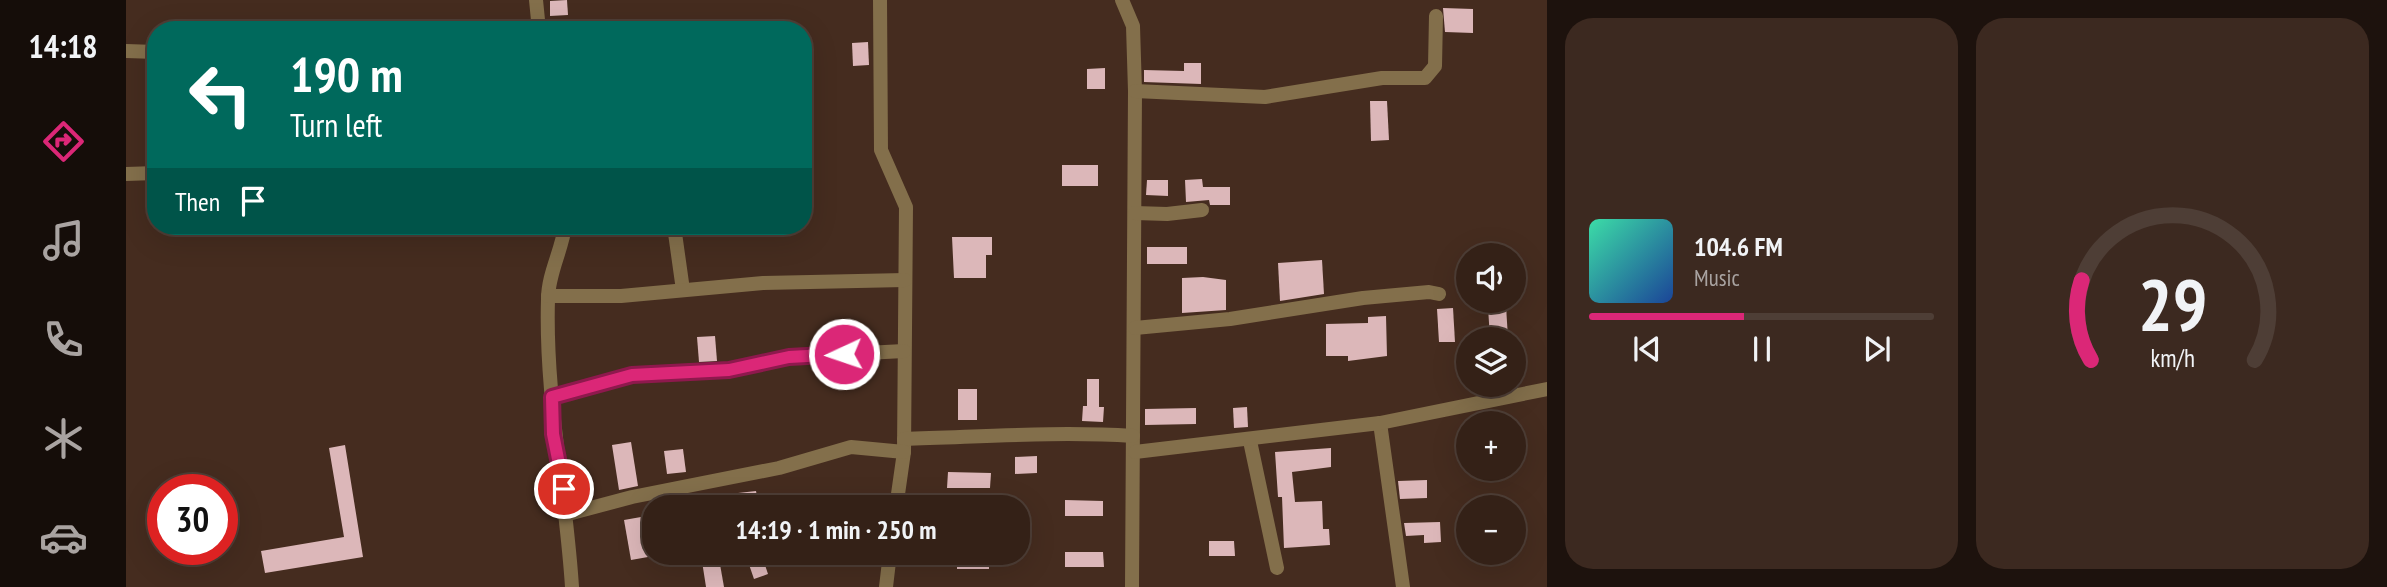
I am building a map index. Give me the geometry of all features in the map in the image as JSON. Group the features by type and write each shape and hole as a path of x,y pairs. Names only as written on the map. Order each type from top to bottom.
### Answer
{"street":[{"path":"536,0 538,21"},
{"path":"880,0 881,150 906,207 904,446 898,495"},
{"path":"1122,0 1133,26 1135,91 1135,453 1132,587"},
{"path":"1135,91 1265,97 1382,78 1425,78 1435,66 1436,16"},
{"path":"126,51 147,52"},
{"path":"126,174 147,173"},
{"path":"1135,213 1167,214 1202,209"},
{"path":"563,235 548,296 553,434 568,514 572,587"},
{"path":"675,235 683,290"},
{"path":"548,296 621,296 763,283 905,280"},
{"path":"1135,328 1230,319 1363,298 1429,292 1439,294"},
{"path":"552,397 632,375 729,370 789,357 904,351"},
{"path":"1135,453 1380,423 1547,390"},
{"path":"1380,423 1403,587"},
{"path":"568,514 632,497 779,468 851,447 904,446 1072,432 1133,436"},
{"path":"1250,440 1278,568"},
{"path":"886,587 889,565"}],"building":[{"path":"567,0 568,15 550,16 550,1"},
{"path":"1443,8 1473,9 1473,33 1445,32"},
{"path":"868,42 869,65 853,66 852,43"},
{"path":"1184,63 1201,63 1201,84 1144,82 1144,70 1184,71"},
{"path":"1105,68 1105,89 1087,89 1087,69"},
{"path":"1370,101 1387,101 1389,140 1371,141"},
{"path":"1062,165 1098,165 1098,186 1062,186"},
{"path":"1202,179 1203,187 1230,187 1230,205 1210,205 1209,200 1186,202 1185,180"},
{"path":"1147,180 1168,180 1168,196 1146,195"},
{"path":"952,237 992,237 992,255 986,255 986,278 954,278"},
{"path":"1147,247 1187,247 1187,264 1147,264"},
{"path":"1322,260 1324,294 1280,301 1278,263"},
{"path":"1182,278 1226,280 1226,310 1182,313"},
{"path":"1453,308 1455,342 1439,342 1437,309"},
{"path":"1488,313 1506,313 1507,327 1489,327"},
{"path":"1386,316 1387,356 1348,361 1348,356 1326,356 1326,324 1368,323 1368,317"},
{"path":"715,336 717,361 699,362 697,337"},
{"path":"1087,379 1099,379 1099,407 1104,407 1103,422 1082,421 1083,406 1087,406"},
{"path":"958,389 977,389 977,420 958,420"},
{"path":"1247,407 1248,427 1234,428 1233,408"},
{"path":"1196,408 1196,424 1145,425 1145,409"},
{"path":"631,442 638,486 619,490 612,445"},
{"path":"345,445 363,557 265,573 261,551 344,537 329,448"},
{"path":"1331,448 1331,467 1292,472 1295,502 1322,501 1323,529 1329,529 1330,545 1284,548 1282,497 1278,497 1275,452"},
{"path":"683,449 686,472 667,474 664,451"},
{"path":"1037,456 1037,473 1015,474 1015,457"},
{"path":"948,472 991,473 990,488 947,488"},
{"path":"1427,480 1427,498 1400,499 1398,481"},
{"path":"756,491 757,495 738,495"},
{"path":"1065,500 1103,501 1103,516 1065,516"},
{"path":"641,517 642,558 631,560 624,520"},
{"path":"1440,522 1441,542 1424,543 1424,535 1406,536 1404,523"},
{"path":"1209,541 1234,541 1235,556 1209,556"},
{"path":"1065,552 1103,552 1104,567 1065,567"},
{"path":"703,565 720,565 724,587 706,587"},
{"path":"749,565 765,565 768,574 754,579"},
{"path":"957,565 989,565 989,569 957,569"}],"route":[{"path":"564,489 553,434 552,397 632,375 729,370 789,357 844,354"}]}
